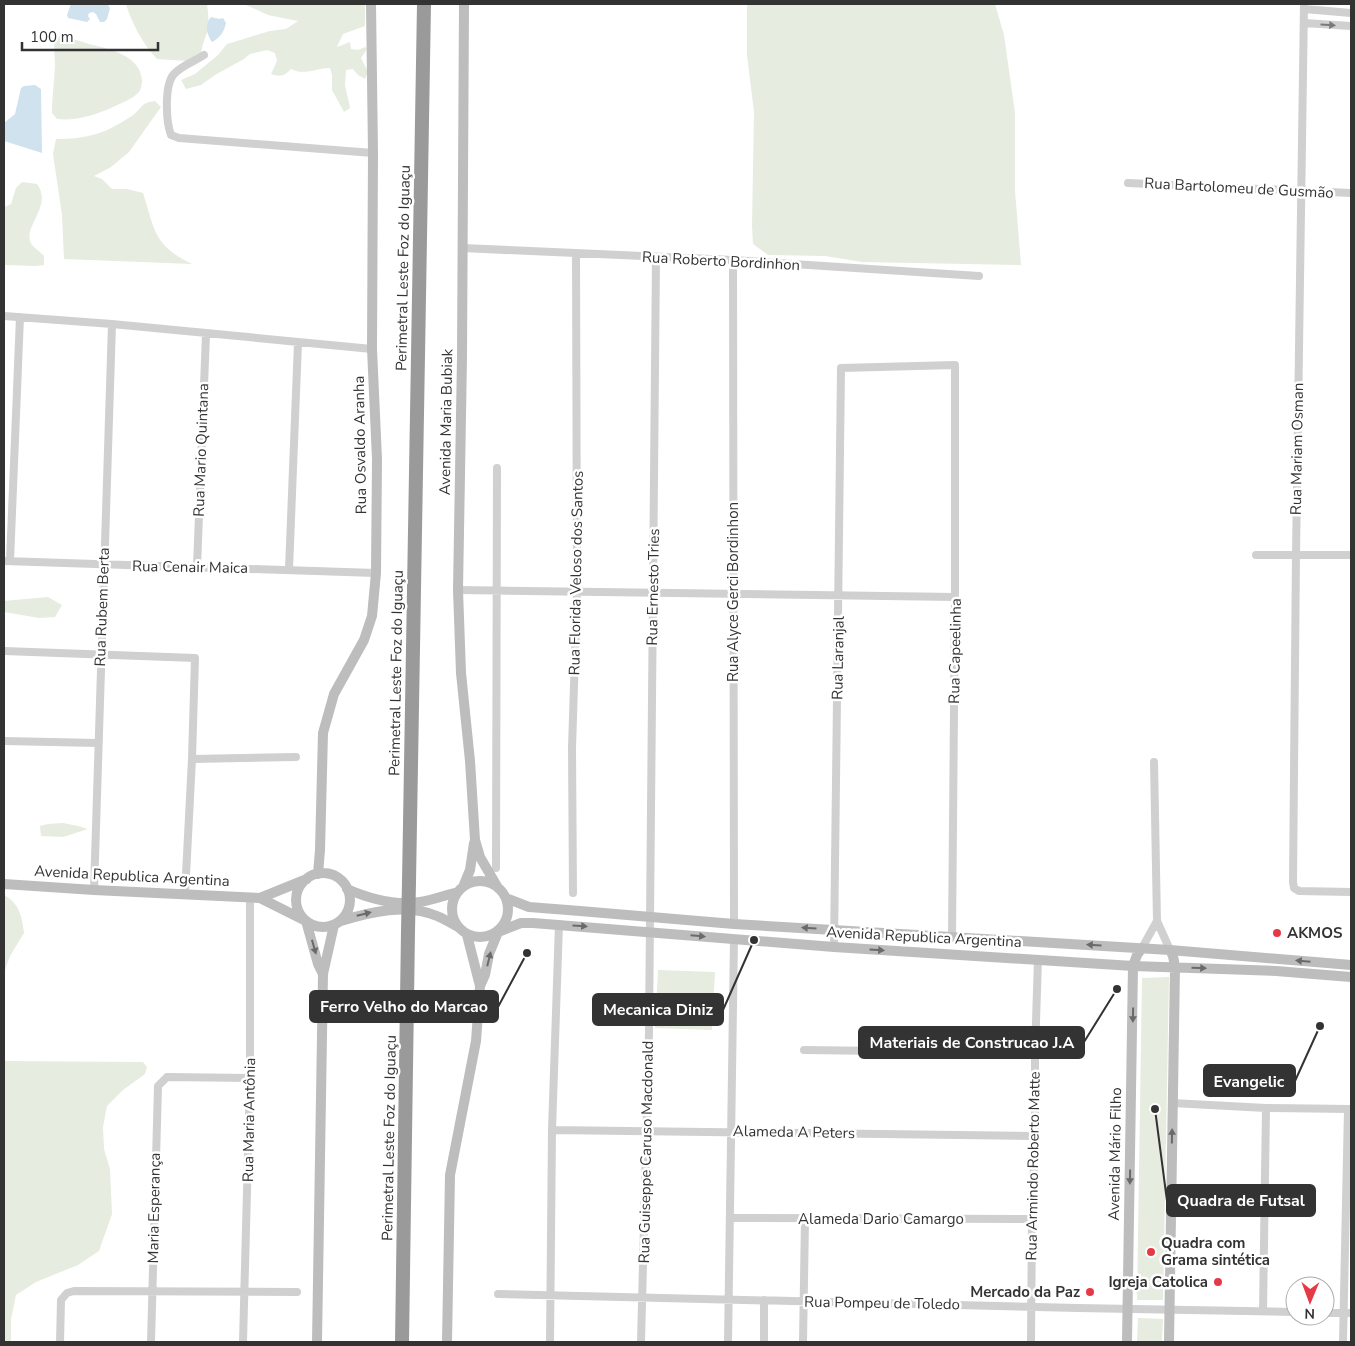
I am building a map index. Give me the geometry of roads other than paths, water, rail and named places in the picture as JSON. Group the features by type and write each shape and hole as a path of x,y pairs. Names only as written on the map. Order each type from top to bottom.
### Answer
{"highway":[{"name":"Perimetral Leste Foz do Iguaçu","path":"402,1342 424,4"}],"street":[{"name":"Rua Osvaldo Aranha","path":"318,874 323,733 334,694 364,640 372,616 376,573 377,459 372,349 373,153 371,4"},
{"name":"Avenida Maria Bubiak","path":"464,4 462,367 458,590 461,673 470,761 475,840 480,857 498,888"},
{"path":"1304,7 1351,13"},
{"name":"Rua Mariam Osman","path":"1304,7 1293,882 1294,888 1299,892 1351,892"},
{"path":"1304,23 1351,26"},
{"path":"204,55 175,72 171,77 167,103 168,126 171,135 178,138 373,153"},
{"name":"Rua Bartolomeu de Gusmão","path":"1128,183 1351,193"},
{"name":"Rua Roberto Bordinhon","path":"462,248 733,260 979,276"},
{"name":"Rua Florida Veloso dos Santos","path":"573,893 572,748 577,592 576,254"},
{"name":"Rua Ernesto Tries","path":"649,932 656,257"},
{"name":"Rua Alyce Gerci Bordinhon","path":"733,260 732,594 734,924"},
{"path":"4,316 112,324 372,349"},
{"path":"7,561 20,317"},
{"name":"Rua Rubem Berta","path":"94,890 112,324"},
{"name":"Rua Mario Quintana","path":"196,567 206,334"},
{"path":"289,569 298,343"},
{"name":"Rua Capeelinha","path":"841,368 955,365 952,937"},
{"name":"Rua Laranjal","path":"834,947 841,368"},
{"path":"496,868 497,468"},
{"path":"1256,555 1351,555"},
{"name":"Rua Cenair Maica","path":"7,561 376,573"},
{"path":"458,590 955,597"},
{"path":"4,651 195,658 192,759 184,894"},
{"path":"4,741 98,743"},
{"path":"192,759 296,757"},
{"path":"1154,762 1157,921 1173,956 1175,967 1169,1342"},
{"name":"Avenida Maria Bubiak","path":"460,889 470,870 475,840"},
{"path":"317,1342 323,974 337,923 344,918 349,907 350,895 345,884 335,877 318,874 307,879 299,888 296,900 299,911 306,921 318,964 323,974"},
{"name":"Avenida Republica Argentina","path":"255,898 307,879"},
{"path":"306,921 322,927 374,912 390,910 417,911 436,916 458,927 468,935 480,938 498,932 508,916 506,898 493,884 481,881 420,902 406,903 366,897 348,890"},
{"name":"Avenida Republica Argentina","path":"4,884 255,898 306,921"},
{"path":"458,927 454,921 452,909 455,897 460,889"},
{"name":"Rua Maria Antônia","path":"243,1342 255,898"},
{"name":"Avenida Republica Argentina","path":"506,898 529,907 734,924 1142,948 1351,965"},
{"path":"1133,966 1137,954 1157,921"},
{"name":"Avenida Republica Argentina","path":"498,932 521,923 559,924 834,947 1133,966 1276,971 1351,976"},
{"path":"550,1342 552,1130 559,924"},
{"path":"480,986 485,975 489,954 498,932"},
{"name":"Rua Guiseppe Caruso Macdonald","path":"641,1342 647,1132 649,932"},
{"path":"448,1342 450,1175 476,1041 480,986 468,935"},
{"path":"728,1342 734,939"},
{"name":"Rua Armindo Roberto Matte","path":"1031,1342 1035,1136 1034,1052 1038,959"},
{"name":"Avenida Mário Filho","path":"1128,1342 1133,966"},
{"path":"804,1050 1034,1052"},
{"name":"Maria Esperança","path":"151,1342 156,1095 158,1086 167,1077 250,1078"},
{"path":"1172,1103 1266,1108 1350,1109 1348,1313 1344,1342"},
{"path":"1262,1311 1266,1108"},
{"name":"Alameda A Peters","path":"552,1130 1035,1136"},
{"name":"Alameda Dario Camargo","path":"730,1218 1032,1219"},
{"path":"803,1342 805,1219"},
{"path":"60,1342 61,1300 67,1293 74,1291 244,1290 297,1292"},
{"name":"Rua Pompeu de Toledo","path":"498,1294 1285,1312"},
{"path":"764,1300 764,1342"},
{"path":"1335,1313 1348,1313"}],"water":[{"path":"71,4 108,5 110,8 107,19 104,22 100,22 93,12 89,13 90,19 87,22 68,18 67,15"},
{"path":"211,17 223,18 226,23 221,34 212,42 207,30"},
{"path":"35,85 41,89 42,153 4,141 4,123 15,114 21,88"}],"place":[{"name":"AKMOS","path":"1277,933"},
{"name":"Mecanica Diniz","path":"754,940"},
{"name":"Ferro Velho do Marcao","path":"527,953"},
{"name":"Materiais de Construcao J.A","path":"1117,989"},
{"name":"Evangelic","path":"1320,1026"},
{"name":"Quadra de Futsal","path":"1155,1109"},
{"name":"Quadra com Grama sintética","path":"1151,1252"},
{"name":"Igreja Catolica","path":"1218,1282"},
{"name":"Mercado da Paz","path":"1090,1292"}]}
